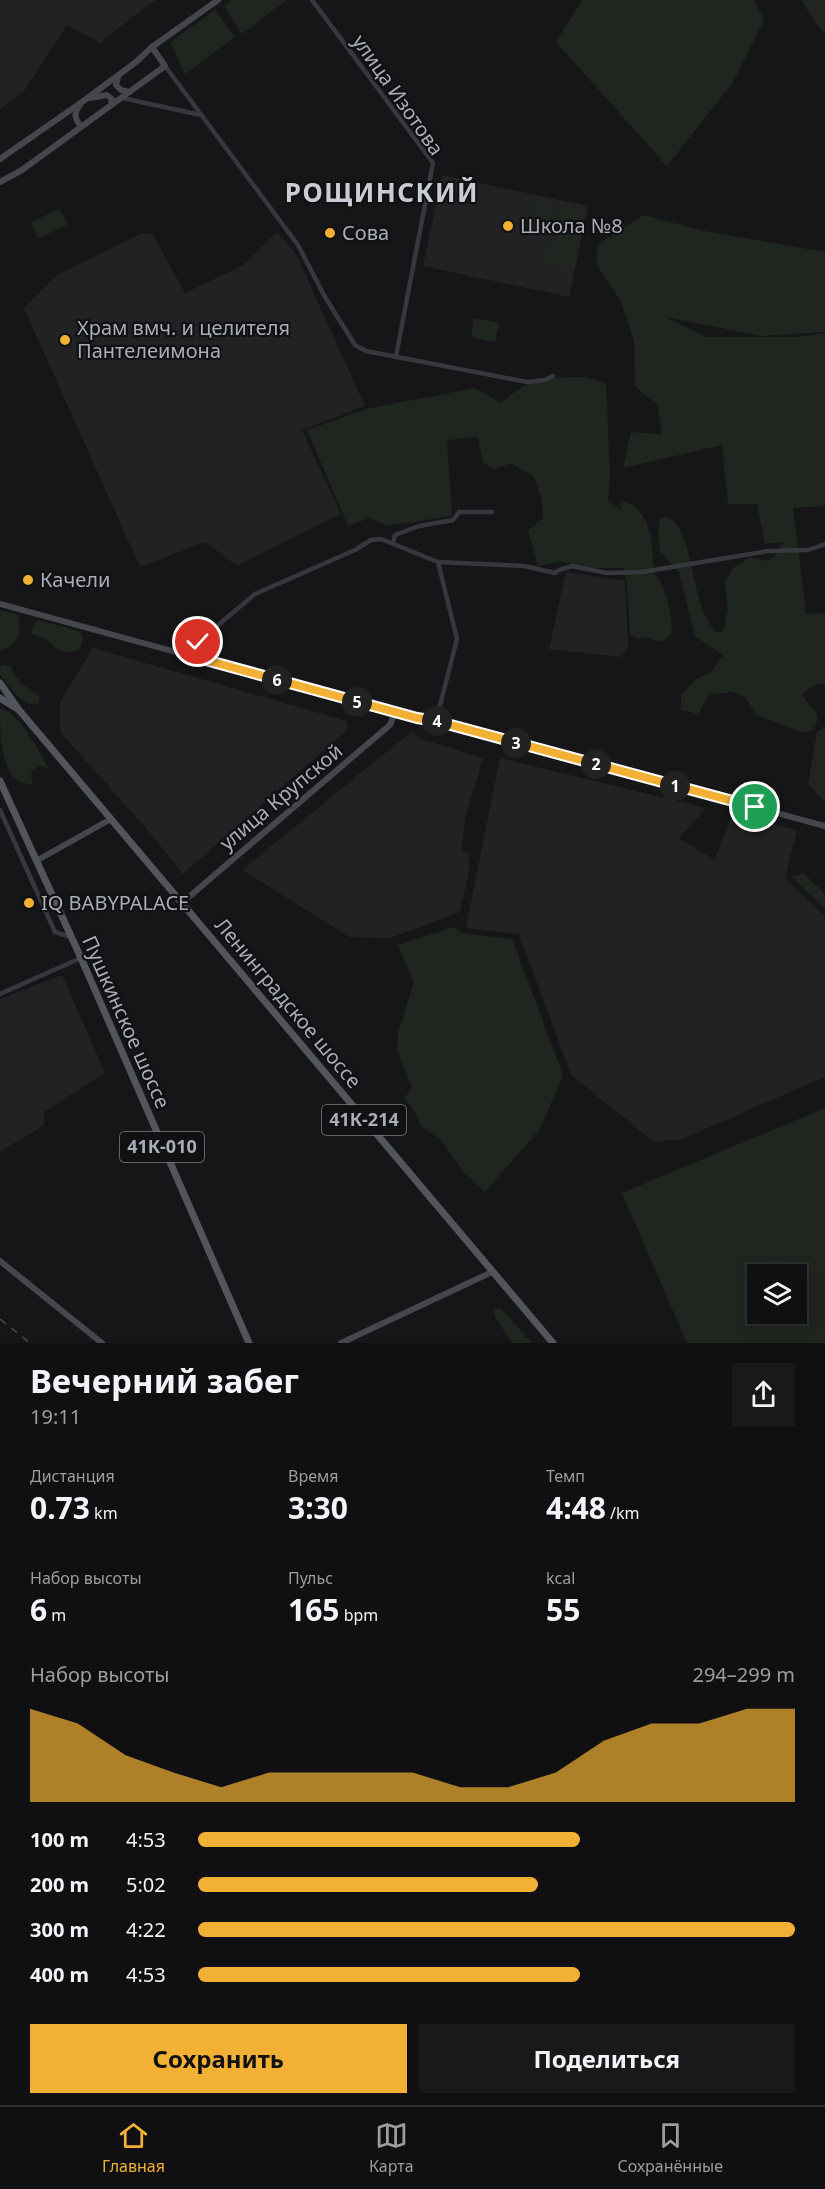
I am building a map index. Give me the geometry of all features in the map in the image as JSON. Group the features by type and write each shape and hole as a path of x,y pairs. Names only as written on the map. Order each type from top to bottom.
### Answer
{"main road":[{"name":"Ленинградское шоссе","path":"0,683 19,710 553,1343"},
{"path":"0,698 19,710"},
{"name":"Пушкинское шоссе","path":"0,781 81,958 249,1343"}],"street":[{"path":"0,159 120,74 152,47 218,0"},
{"name":"улица Изотова","path":"312,0 433,163 396,356"},
{"path":"152,47 298,245 325,297 354,345 366,351 527,382 545,380 553,376"},
{"path":"0,182 22,170 165,66"},
{"path":"120,74 116,85 121,90 129,92"},
{"path":"81,127 75,118 75,113 84,100 107,95 112,99 111,105"},
{"path":"121,98 201,115"},
{"path":"393,543 395,535 419,526 453,520 459,512 492,512"},
{"path":"191,656 198,642 255,594 355,550 371,540 381,539 438,562 524,566 555,573 572,566 607,573 642,572 768,551 808,550 825,544"},
{"path":"436,721 457,639 438,562"},
{"path":"0,604 825,826"},
{"name":"улица Крупской","path":"183,902 390,725 395,712"},
{"path":"0,810 55,932 71,937"},
{"path":"36,861 111,819"},
{"path":"0,994 81,958"},
{"path":"0,1261 102,1343"},
{"path":"341,1343 492,1272"}],"shaded area":[{"path":"0,0 155,0 104,39 102,44 67,25 24,91 0,109"},
{"path":"232,0 287,0 242,34 224,6"},
{"path":"582,0 754,0 764,20 733,82 667,166 556,42"},
{"path":"801,0 825,0 825,30 822,32"},
{"path":"215,10 235,37 185,74 170,42"},
{"name":"Школа №8","path":"442,175 588,206 569,297 423,266"},
{"path":"536,200 553,204 548,230 531,226"},
{"path":"559,204 583,210 570,268 546,262"},
{"path":"60,209 68,225 38,238 31,222"},
{"path":"644,215 700,230 825,252 825,332 761,336 665,317 707,337 797,337 825,333 825,506 793,508 806,614 825,613 825,685 816,684 802,694 817,714 813,731 800,732 757,715 745,697 731,692 709,695 698,714 681,710 681,695 696,679 711,672 723,655 695,636 679,572 660,552 658,534 660,518 667,516 677,525 684,538 702,607 708,622 718,633 724,629 728,609 725,582 733,568 750,557 768,561 777,554 783,542 765,544 757,504 728,504 722,445 623,468 631,432 662,434 657,405 635,386 634,340 621,301 596,264 598,244"},
{"path":"277,232 296,254 365,406 302,430 341,514 237,566 205,542 140,567 24,308 58,274 141,234 152,233 185,293 244,265"},
{"path":"474,318 499,323 495,342 471,337"},
{"path":"586,377 606,384 610,474 608,500 622,511 620,505 622,500 632,505 640,512 649,530 654,574 665,592 672,627 670,635 661,642 647,637 638,639 630,634 624,568 594,568 561,562 538,566 528,531 543,518 542,500 534,477 511,463 495,469 483,463 478,437 447,440 452,516 387,526 369,518 348,526 307,430 366,409 475,388 501,403 522,387 540,380"},
{"path":"566,572 625,581 628,648 621,657 549,649"},
{"path":"0,610 18,615 20,628 15,642 0,651"},
{"path":"38,620 81,632 82,642 78,651 62,651 45,639 31,633"},
{"path":"93,648 347,721 348,729 183,874 144,826 60,732 60,702"},
{"path":"11,666 14,675 21,683 40,697 39,703 28,703 13,691 0,675 0,667"},
{"path":"0,708 7,711 21,724 48,768 39,766 31,773 33,784 22,782 14,777 8,768 2,745"},
{"path":"825,727 825,803 808,784 817,732"},
{"path":"412,731 421,739 483,758 466,815 462,848 463,853 468,852 470,867 460,912 390,938 350,937 242,870"},
{"path":"500,758 706,808 679,838 714,860 733,815 797,830 785,878 825,917 825,1077 682,1139 654,1142 571,1075 519,934 466,928"},
{"path":"803,873 825,894 825,909 792,877"},
{"path":"454,927 462,933 512,939 563,1075 540,1129 485,1192 464,1173 441,1140 422,1127 412,1107 404,1099 412,1088 397,1049 398,1033 414,983 398,945"},
{"path":"62,975 105,1073 44,1112 44,1125 0,1152 0,999"},
{"path":"825,1108 825,1343 687,1343 622,1193"},
{"path":"501,1308 532,1343 512,1343 495,1317 493,1309"}],"railway":[{"path":"0,1319 30,1343"}],"place":[{"name":"Школа №8","path":"508,226"},
{"name":"Сова","path":"330,233"},
{"name":"Храм вмч. и целителя Пантелеимона","path":"65,340"},
{"name":"Качели","path":"28,580"},
{"name":"IQ BABYPALACE","path":"29,903"}],"district":[{"name":"РОЩИНСКИЙ","path":"382,193"}],"route":[{"path":"198,642 191,656 755,807"}]}
